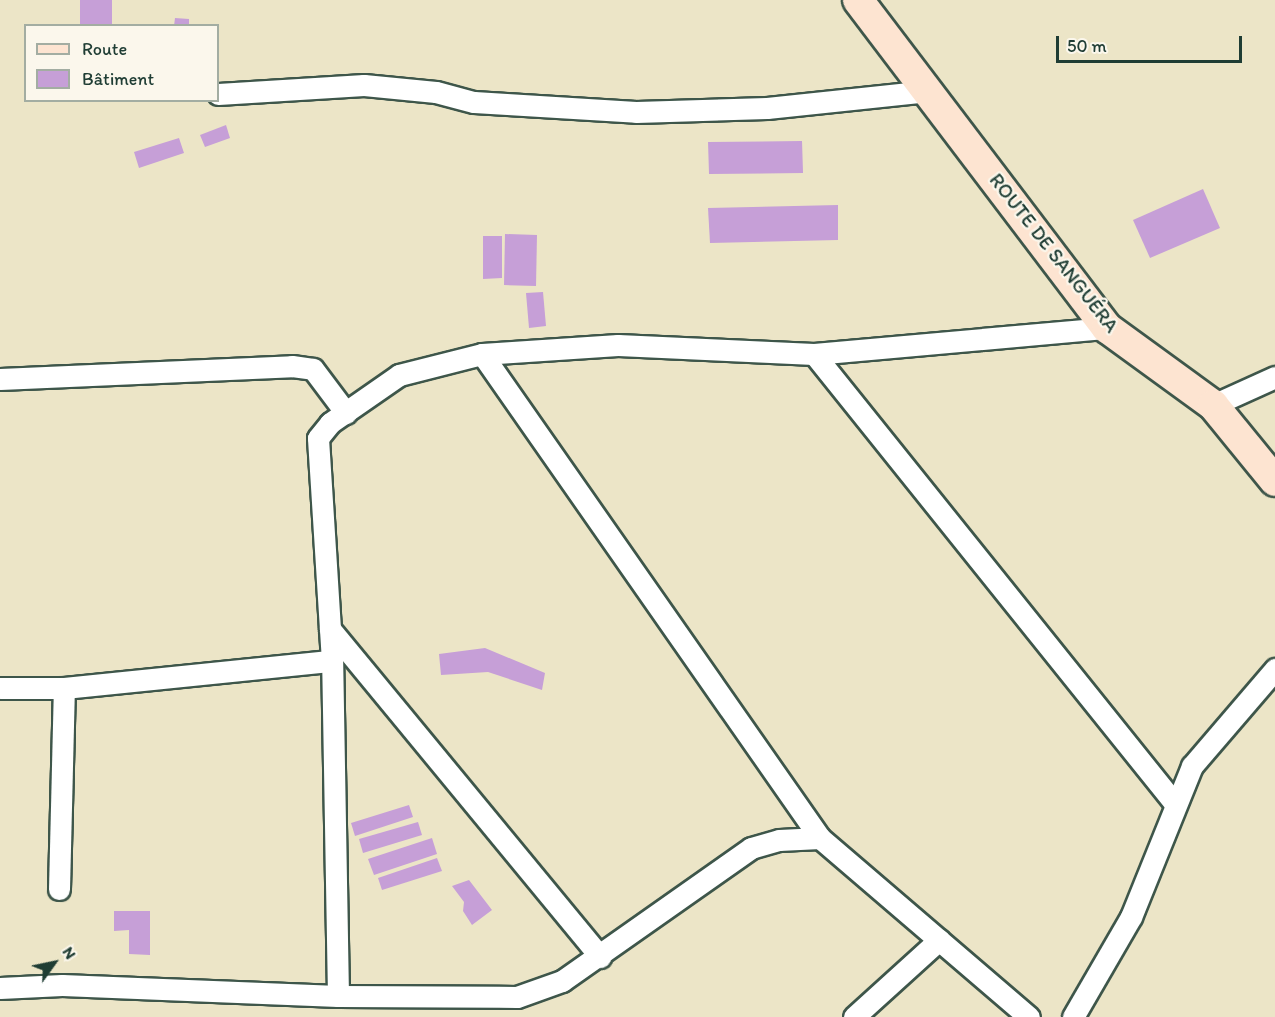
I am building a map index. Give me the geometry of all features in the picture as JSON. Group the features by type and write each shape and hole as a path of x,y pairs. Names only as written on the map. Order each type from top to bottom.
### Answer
{"street":[{"name":"ROUTE DE SANGUÉRA","path":"858,0 1107,328 1213,405 1275,482"},
{"path":"219,94 364,85 436,92 474,102 636,112 767,108 928,92"},
{"path":"338,996 332,661 318,438 330,423 399,375 482,354 618,345 814,354 1107,328"},
{"path":"482,354 820,838 1029,1017"},
{"path":"814,354 1176,805"},
{"path":"0,379 292,366 313,369 346,413"},
{"path":"1213,405 1275,377"},
{"path":"330,629 600,957"},
{"path":"0,688 64,688 332,661"},
{"path":"1073,1017 1131,917 1192,766 1275,669"},
{"path":"59,889 64,688"},
{"path":"0,988 62,985 338,996 517,997 562,981 600,957 751,848 779,840 820,838"},
{"path":"854,1017 939,940"}],"building":[{"path":"80,0 112,0 112,24 80,24"},
{"path":"175,18 189,19 189,24 174,24"},
{"path":"226,125 230,138 205,147 200,135"},
{"path":"179,138 184,153 139,168 134,152"},
{"path":"802,141 803,173 709,174 708,142"},
{"path":"1203,189 1220,228 1150,258 1133,220"},
{"path":"838,205 838,240 710,243 708,208"},
{"path":"505,234 537,235 536,286 504,285"},
{"path":"483,236 502,236 502,278 483,279"},
{"path":"543,292 546,326 529,328 526,293"},
{"path":"485,648 545,673 542,690 488,672 441,675 439,654"},
{"path":"409,805 413,817 355,836 351,823"},
{"path":"418,822 422,835 363,853 359,839"},
{"path":"432,838 437,854 374,875 368,859"},
{"path":"437,858 442,871 382,890 378,878"},
{"path":"469,880 492,910 472,925 463,911 464,902 452,886"},
{"path":"114,911 150,911 150,955 129,954 129,930 114,931"}]}
